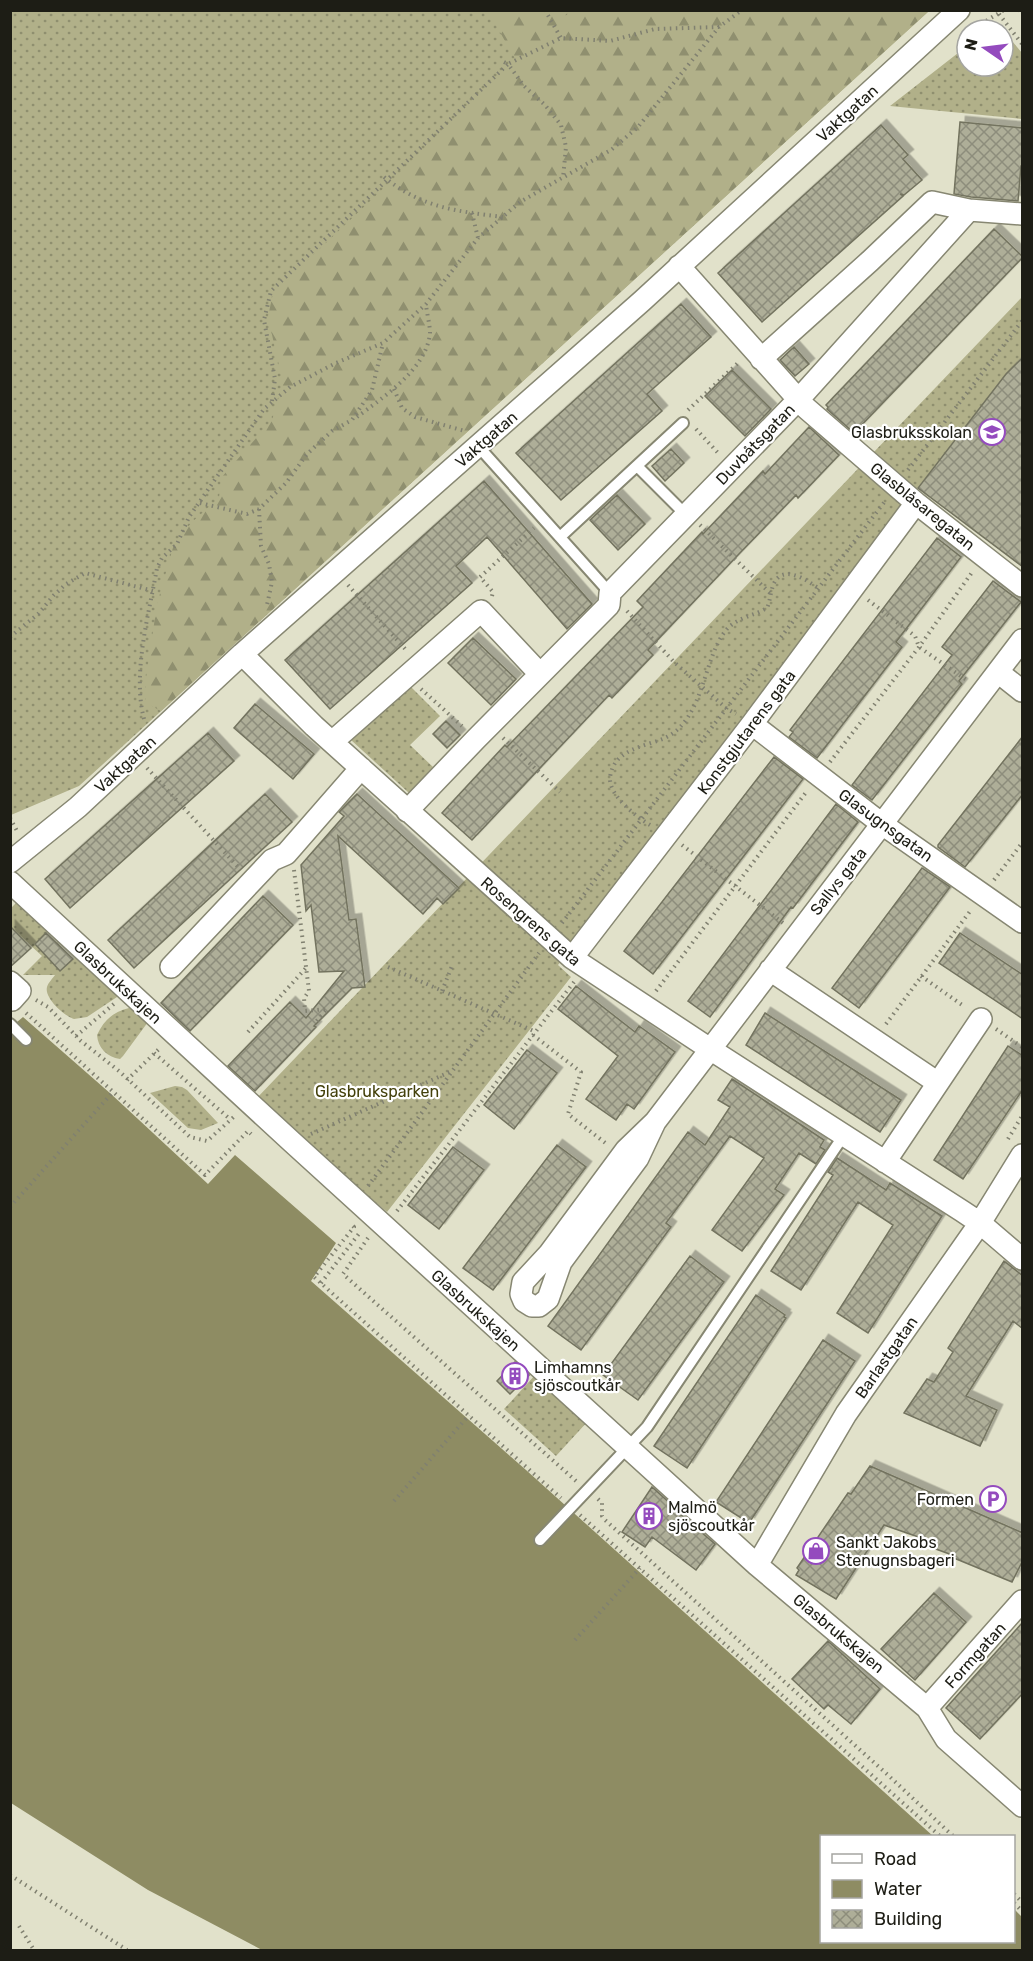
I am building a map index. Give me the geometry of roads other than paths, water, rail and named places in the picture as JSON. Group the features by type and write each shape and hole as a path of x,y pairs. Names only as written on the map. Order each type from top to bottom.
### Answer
{"street":[{"name":"Vaktgatan","path":"10,862 78,807 242,654 679,266 959,10"},
{"path":"757,354 870,261 932,202 969,210 1023,214"},
{"name":"Duvbåtsgatan","path":"407,811 609,605 610,593 798,400 969,210"},
{"name":"Glasblåsaregatan","path":"679,266 798,400 916,503 1023,586"},
{"name":"Konstgjutarens gata","path":"579,963 668,835 916,503"},
{"path":"332,742 481,610 540,674"},
{"name":"Sallys gata","path":"655,1122 638,1158 561,1262 548,1299 539,1306 532,1306 524,1301 520,1294 523,1282 549,1254 622,1156 655,1122 1023,640"},
{"name":"Rosengrens gata","path":"242,654 332,742 549,940 579,963 710,1049 980,1222 1023,1259"},
{"path":"998,672 1023,691"},
{"name":"Glasugnsgatan","path":"752,724 882,824 1023,922"},
{"path":"171,967 272,860 286,854 361,768"},
{"name":"Glasbrukskajen","path":"10,882 292,1142 351,1210 379,1222 757,1564 927,1708 946,1739 1023,1806"},
{"path":"770,970 938,1083"},
{"path":"885,1162 981,1019"},
{"name":"Barlastgatan","path":"757,1564 846,1414 980,1222 1023,1155"},
{"name":"Formgatan","path":"927,1708 1023,1601"}],"lane":[{"path":"560,537 683,423"},
{"path":"478,446 610,593"},
{"path":"637,466 687,514"},
{"path":"10,1024 26,1040"},
{"path":"540,1540 647,1426 844,1135"}],"water":[{"path":"23,1017 111,1094 208,1184 235,1155 336,1243 311,1281 526,1470 932,1835 820,1835 820,1943 1015,1943 1015,1910 1022,1917 1022,1950 262,1950 148,1890 11,1803 10,1028"}],"place":[{"name":"Glasbruksskolan","path":"992,432"},
{"name":"Limhamns sjöscoutkår","path":"515,1376"},
{"name":"Formen","path":"993,1499"},
{"name":"Malmö sjöscoutkår","path":"649,1516"},
{"name":"Sankt Jakobs Stenugnsbageri","path":"816,1551"}],"park label":[{"name":"Glasbruksparken","path":"377,1091"}]}
